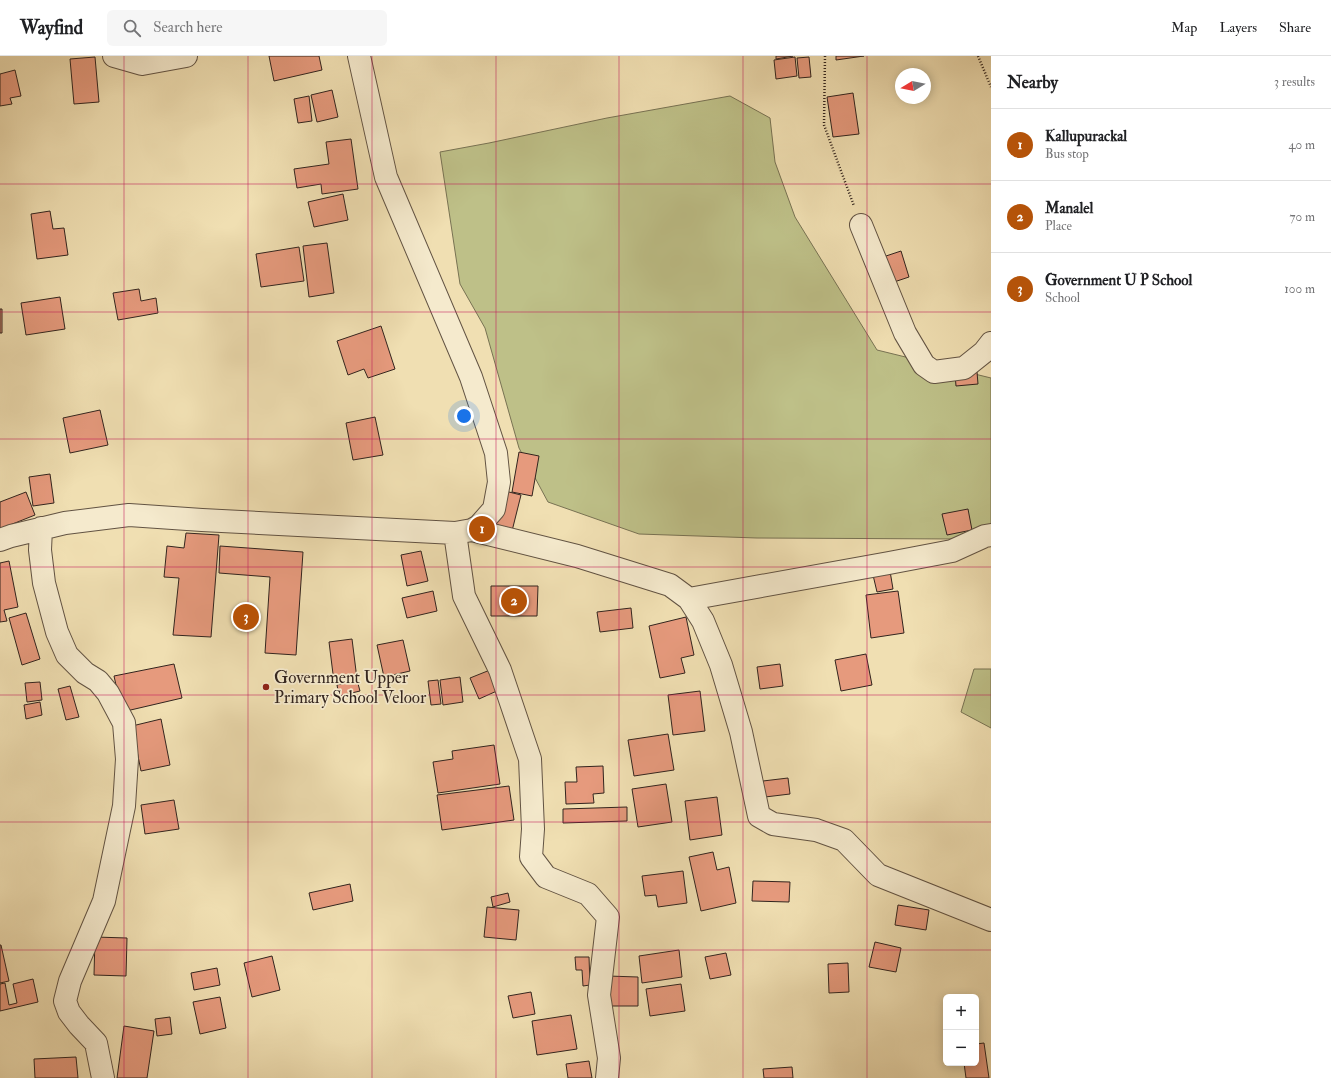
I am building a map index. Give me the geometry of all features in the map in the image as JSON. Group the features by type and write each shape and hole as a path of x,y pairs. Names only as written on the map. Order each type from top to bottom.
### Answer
{"street":[{"path":"114,56 142,64 186,56"},
{"path":"359,56 386,178 471,377 496,453 499,482 494,509 478,526 464,531"},
{"path":"861,225 905,333 924,365 934,372 964,368 984,352 991,343"},
{"path":"0,540 64,523 129,515 202,520 464,531 577,556 670,585 689,598 703,620 721,665 741,732 759,816 773,824 816,830 844,840 878,875 991,920"},
{"path":"41,528 40,550 44,583 60,638 67,655 85,673 98,681 108,693 124,723 127,759 124,806 104,901 70,981 65,1001 69,1012 96,1043 103,1078"},
{"path":"464,531 464,596 500,670 530,759 534,829 531,857 546,877 588,894 608,917 599,996 609,1058 607,1078"},
{"path":"689,598 952,551 985,536 991,535"}],"path":[{"path":"824,56 824,126 861,225"},
{"path":"978,56 991,87"}],"green space":[{"path":"730,96 770,118 775,162 795,217 877,350 991,378 991,528 959,539 757,538 639,534 548,502 519,448 485,328 460,284 440,152 607,118"},
{"path":"974,669 991,669 991,728 961,712"}],"building":[{"path":"269,56 319,56 322,70 274,81"},
{"path":"776,56 793,56 776,59"},
{"path":"836,56 864,56 836,60"},
{"path":"95,57 99,102 74,104 70,59"},
{"path":"795,57 797,76 776,79 774,60"},
{"path":"809,57 811,77 799,78 797,58"},
{"path":"15,70 21,96 10,98 12,104 0,106 0,74"},
{"path":"332,90 338,117 317,122 311,95"},
{"path":"853,93 859,134 833,137 827,97"},
{"path":"309,96 312,121 298,123 294,99"},
{"path":"351,139 358,189 322,194 321,184 297,188 294,169 329,164 326,142"},
{"path":"343,194 348,220 314,227 308,202"},
{"path":"50,211 53,229 64,228 68,255 37,259 31,214"},
{"path":"327,243 334,293 309,297 303,246"},
{"path":"299,247 304,281 261,287 256,254"},
{"path":"901,251 909,277 888,284 880,258"},
{"path":"139,289 141,301 156,298 158,313 118,320 113,293"},
{"path":"60,297 65,329 26,335 21,303"},
{"path":"0,309 2,309 2,333 0,333"},
{"path":"381,326 395,369 368,378 364,369 348,375 337,341"},
{"path":"977,372 978,384 956,386 955,374"},
{"path":"100,410 108,445 70,453 63,418"},
{"path":"375,417 383,455 353,460 346,423"},
{"path":"519,452 539,456 532,496 512,492"},
{"path":"50,474 54,503 33,506 29,477"},
{"path":"501,490 521,495 511,535 491,530"},
{"path":"26,492 35,515 0,529 0,502"},
{"path":"968,509 972,530 947,535 942,514"},
{"path":"186,533 219,535 211,637 173,635 179,578 164,577 167,546 184,548"},
{"path":"220,546 303,552 296,655 265,653 270,577 219,573"},
{"path":"421,551 428,581 407,586 401,555"},
{"path":"9,561 18,607 4,610 7,621 0,622 0,563"},
{"path":"890,571 893,589 877,592 873,575"},
{"path":"491,586 538,586 537,616 491,616"},
{"path":"433,591 437,611 407,618 402,598"},
{"path":"898,591 904,633 871,638 866,595"},
{"path":"631,608 633,628 600,632 597,612"},
{"path":"26,613 40,659 22,665 9,618"},
{"path":"686,617 694,655 681,658 685,673 660,678 649,626"},
{"path":"352,639 357,679 334,682 329,642"},
{"path":"403,640 410,671 384,677 377,645"},
{"path":"866,654 872,685 841,691 835,660"},
{"path":"174,664 182,698 122,712 114,676"},
{"path":"780,664 783,686 760,689 757,667"},
{"path":"490,670 499,690 479,699 470,678"},
{"path":"460,677 463,702 443,705 440,680"},
{"path":"357,680 360,691 339,696 337,685"},
{"path":"438,680 441,704 431,705 428,681"},
{"path":"40,682 42,700 27,702 25,683"},
{"path":"70,686 79,717 66,720 58,689"},
{"path":"700,691 705,731 673,735 668,695"},
{"path":"40,702 42,715 26,719 24,705"},
{"path":"161,719 170,765 141,771 132,726"},
{"path":"668,734 674,770 634,776 628,740"},
{"path":"494,745 500,784 438,793 433,762 453,759 452,751"},
{"path":"603,766 604,793 593,794 594,803 566,804 565,782 577,782 576,767"},
{"path":"788,778 790,794 765,797 763,781"},
{"path":"666,784 672,822 638,827 632,789"},
{"path":"509,786 514,820 442,830 437,795"},
{"path":"717,797 722,835 690,840 685,801"},
{"path":"174,800 179,829 145,834 141,805"},
{"path":"627,807 627,821 563,823 563,809"},
{"path":"713,852 717,870 729,867 736,903 701,911 689,857"},
{"path":"683,871 687,903 658,907 656,895 645,896 642,876"},
{"path":"753,881 790,882 789,902 752,901"},
{"path":"350,884 353,901 313,910 309,893"},
{"path":"508,893 510,902 493,907 491,897"},
{"path":"898,905 929,910 926,930 895,925"},
{"path":"487,907 519,910 516,940 484,937"},
{"path":"95,937 127,938 126,976 94,975"},
{"path":"875,942 901,948 896,972 869,967"},
{"path":"0,945 9,981 0,983"},
{"path":"679,950 682,977 642,983 639,956"},
{"path":"726,953 731,975 710,979 705,957"},
{"path":"272,956 280,990 252,997 244,963"},
{"path":"575,957 589,957 590,985 583,986 582,970 576,970"},
{"path":"848,963 849,992 829,993 828,964"},
{"path":"217,968 220,985 194,990 191,973"},
{"path":"608,976 638,977 638,1006 608,1006"},
{"path":"33,979 38,1002 0,1011 0,984 5,983 9,1005 17,1003 13,984"},
{"path":"681,984 685,1011 650,1016 646,989"},
{"path":"531,992 535,1014 513,1018 508,996"},
{"path":"220,997 226,1028 200,1034 193,1002"},
{"path":"571,1015 577,1049 537,1055 532,1021"},
{"path":"170,1017 172,1034 157,1036 155,1019"},
{"path":"124,1026 154,1031 147,1078 117,1078"},
{"path":"984,1043 989,1078 966,1078 964,1066 979,1066 979,1044"},
{"path":"76,1057 78,1078 35,1078 34,1059"},
{"path":"589,1061 592,1078 568,1078 566,1064"},
{"path":"792,1067 793,1078 764,1078 763,1069"}],"place":[{"name":"Kallupurackal","path":"482,529"},
{"name":"Manalel","path":"514,601"},
{"name":"Government U P School","path":"246,617"},
{"name":"Government Upper Primary School Veloor","path":"266,687"}]}
